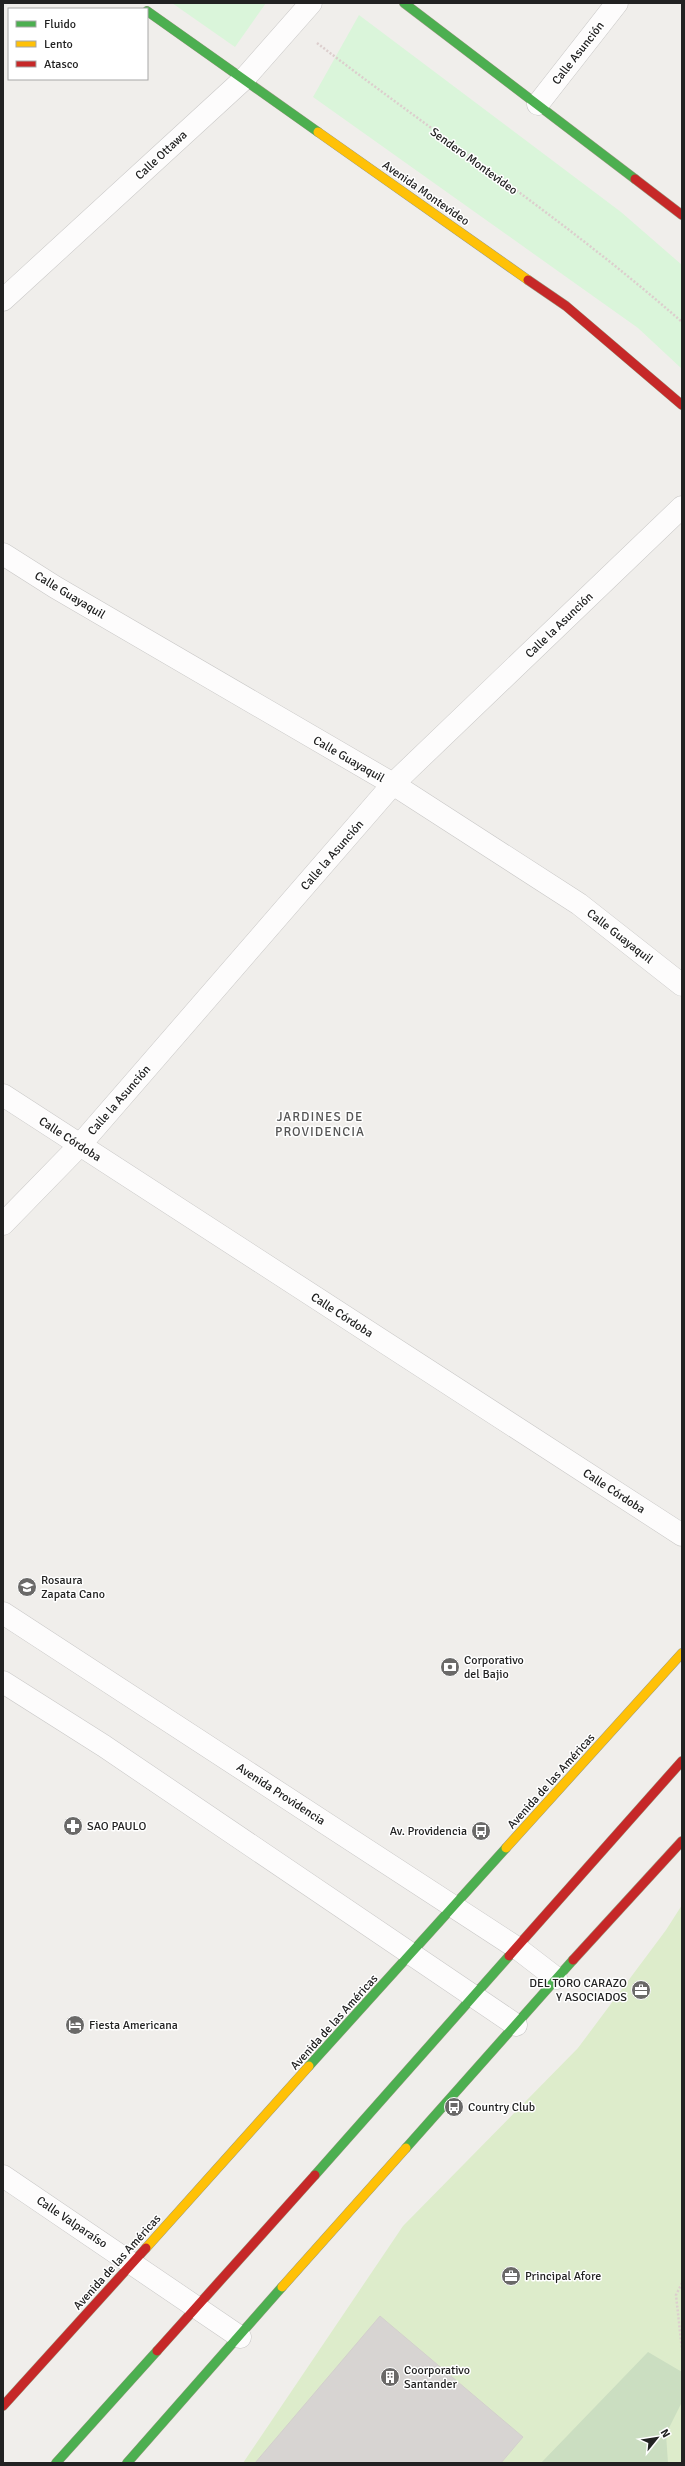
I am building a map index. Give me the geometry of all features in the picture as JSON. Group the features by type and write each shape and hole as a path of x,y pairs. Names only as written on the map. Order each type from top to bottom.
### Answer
{"main road":[{"path":"404,3 682,215"},
{"name":"Avenida Montevideo","path":"148,12 566,306 682,405"},
{"name":"Avenida de las Américas","path":"3,2406 682,1653"},
{"path":"56,2463 197,2308 682,1761"},
{"path":"127,2463 556,1978 682,1841"}],"street":[{"name":"Calle Ottawa","path":"3,300 244,79 311,3"},
{"name":"Calle Asunción","path":"538,104 617,3"},
{"name":"Calle la Asunción","path":"3,1224 80,1145 393,784 682,507"},
{"name":"Calle Guayaquil","path":"3,554 55,587 393,784 578,904 682,985"},
{"name":"Calle Córdoba","path":"3,1095 682,1534"},
{"name":"Avenida Providencia","path":"3,1613 517,1948 556,1978"},
{"path":"3,1682 104,1746 412,1953 516,2025"},
{"name":"Calle Valparaíso","path":"3,2176 240,2337"}],"path":[{"name":"Sendero Montevideo","path":"292,24 549,216 646,291 682,322"},
{"path":"682,2283 676,2295 682,2350"}],"green space":[{"path":"172,3 266,3 235,47"},
{"path":"359,15 621,212 682,265 682,369 638,328 313,97"},
{"path":"682,1905 682,2463 243,2463 403,2226 578,2048 666,1930"},
{"path":"648,2352 682,2372 682,2402 666,2434 668,2463 541,2463"}],"building":[{"name":"Coorporativo Santander","path":"380,2316 523,2437 501,2463 255,2463"}],"traffic: fast":[{"path":"404,3 635,179"},
{"path":"148,12 318,132"},
{"path":"309,2066 506,1848"},
{"path":"315,2175 509,1956"},
{"path":"406,2148 573,1960"},
{"path":"127,2463 282,2287"},
{"path":"56,2463 157,2351"}],"traffic: slow":[{"path":"318,132 528,280"},
{"path":"506,1848 682,1653"},
{"path":"146,2248 309,2066"},
{"path":"282,2287 406,2148"}],"traffic: jam":[{"path":"635,179 682,215"},
{"path":"528,280 566,306 682,405"},
{"path":"509,1956 682,1761"},
{"path":"573,1960 682,1841"},
{"path":"157,2351 315,2175"},
{"path":"3,2406 146,2248"}],"place":[{"name":"Rosaura Zapata Cano","path":"27,1587"},
{"name":"Corporativo del Bajio","path":"450,1667"},
{"name":"SAO PAULO","path":"73,1826"},
{"name":"Av. Providencia","path":"481,1831"},
{"name":"DEL TORO CARAZO Y ASOCIADOS","path":"641,1990"},
{"name":"Fiesta Americana","path":"75,2025"},
{"name":"Country Club","path":"454,2107"},
{"name":"Principal Afore","path":"511,2276"},
{"name":"Coorporativo Santander","path":"390,2377"}],"district":[{"name":"JARDINES DE PROVIDENCIA","path":"320,1124"}]}
